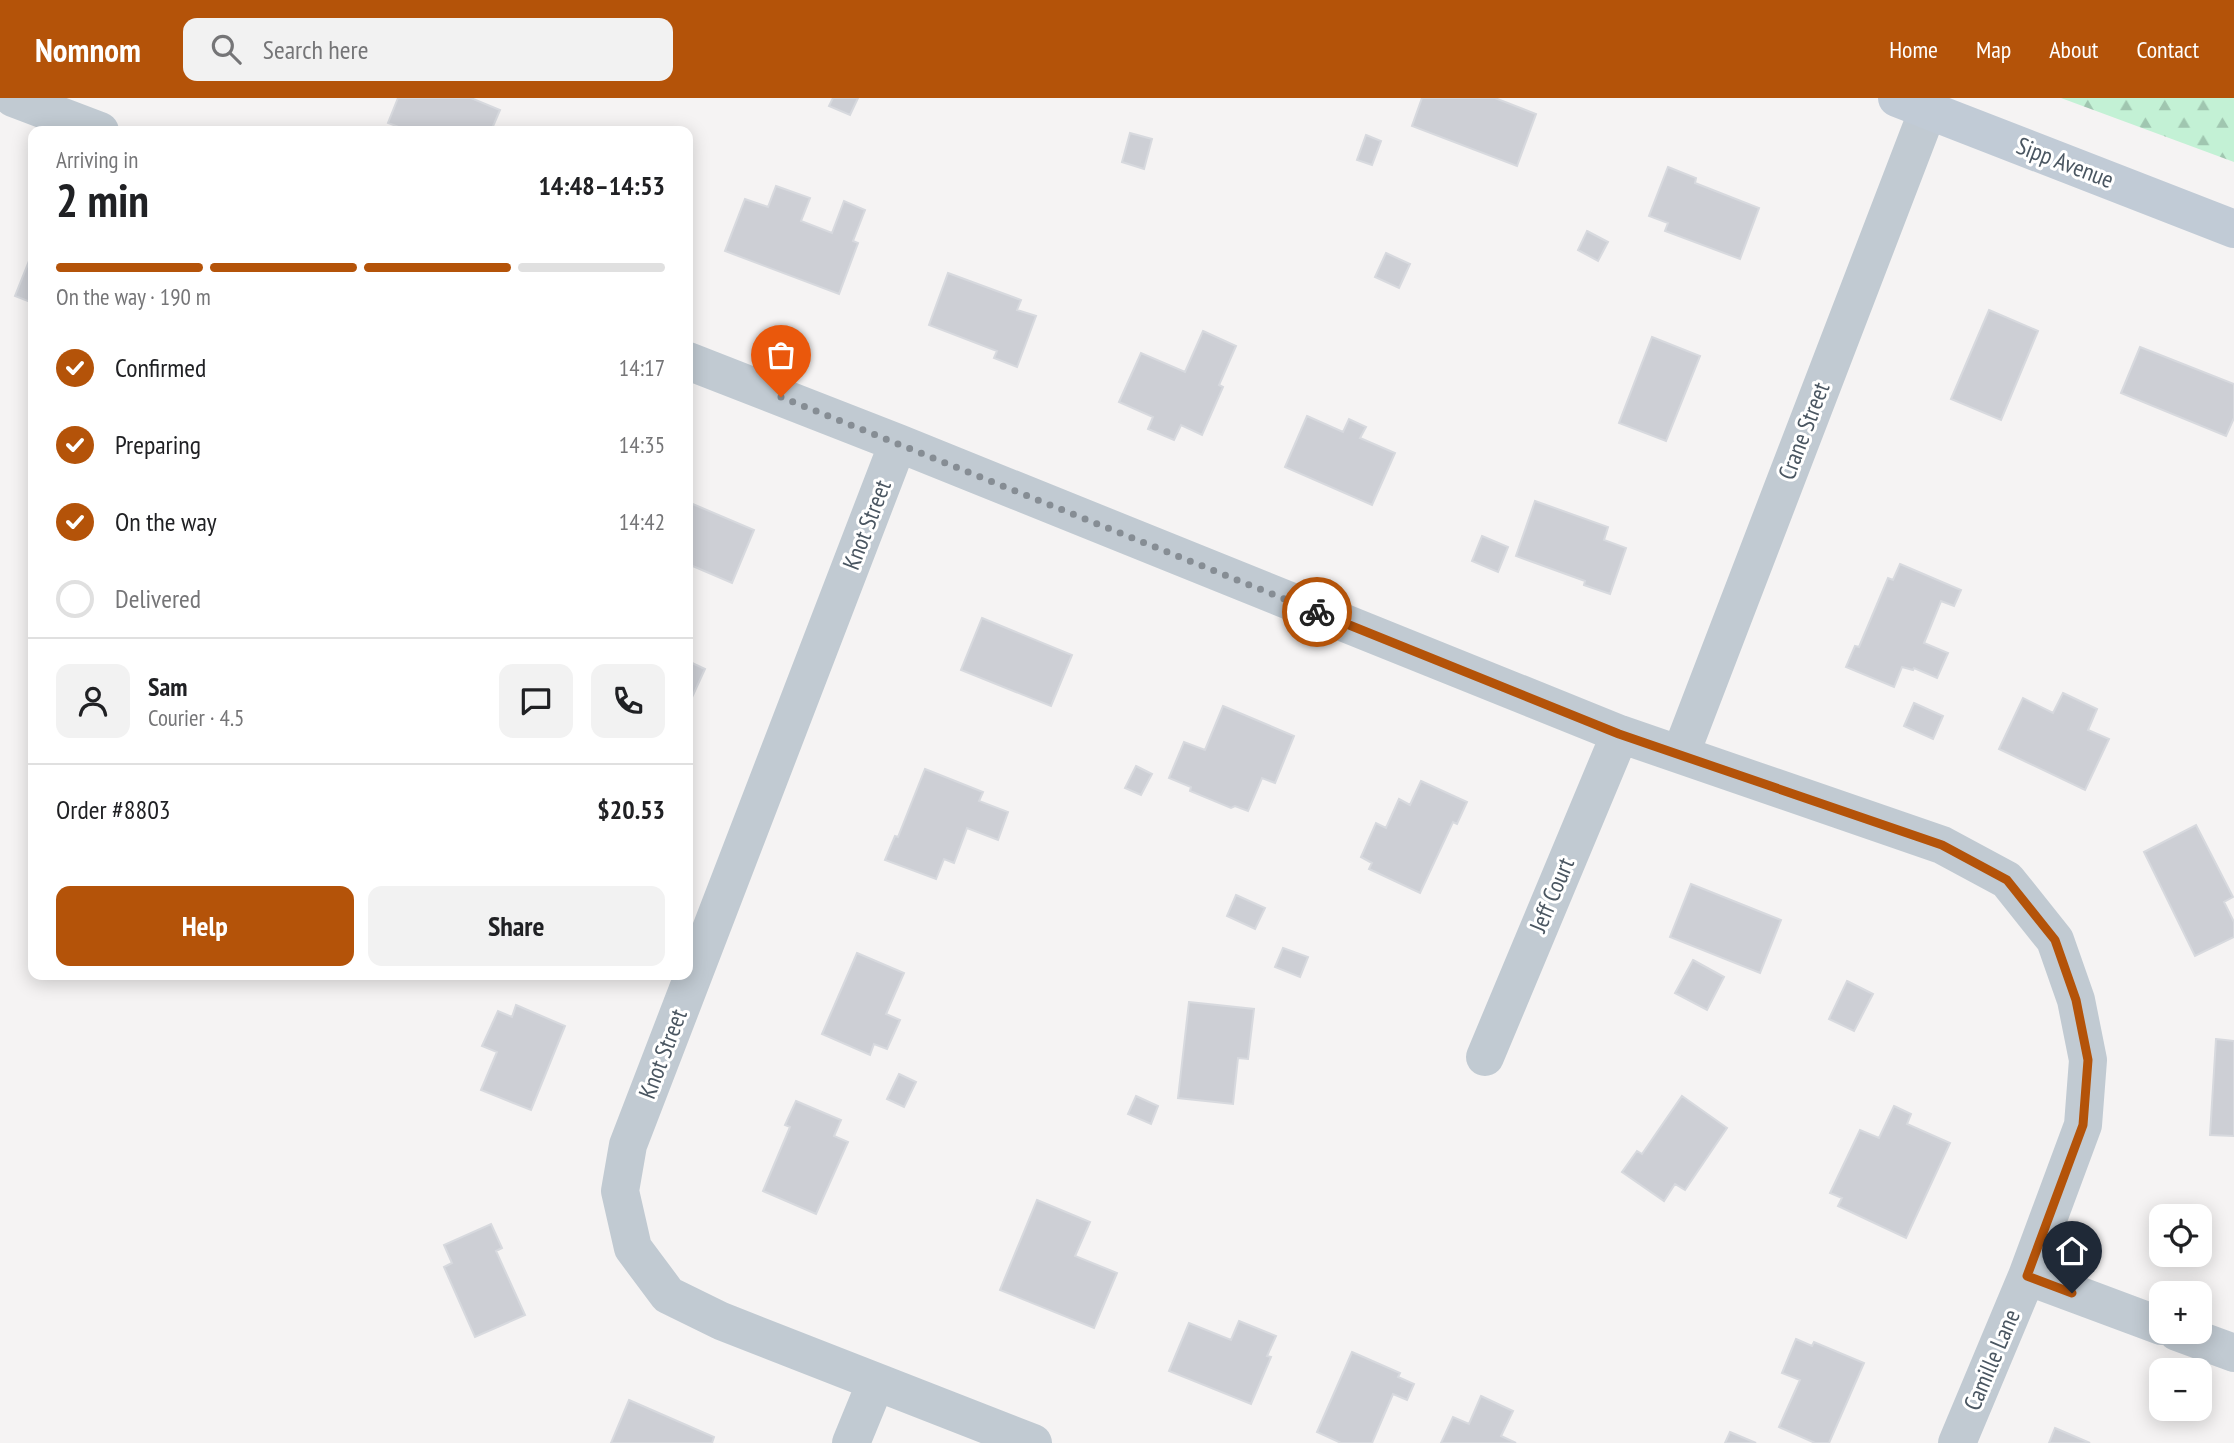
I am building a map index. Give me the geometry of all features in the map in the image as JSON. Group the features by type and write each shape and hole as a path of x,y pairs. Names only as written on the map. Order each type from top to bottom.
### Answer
{"street":[{"path":"13,98 67,108 93,126"},
{"name":"Sipp Avenue","path":"1912,104 2234,229"},
{"name":"Crane Street","path":"1681,753 1912,104"},
{"name":"Camille Lane","path":"693,362 1619,734 1681,753 1942,845 2007,880 2055,940 2076,1000 2088,1060 2083,1125 2027,1276 1957,1443"},
{"name":"Knot Street","path":"693,976 898,443"},
{"name":"Jeff Court","path":"1485,1057 1619,734"},
{"name":"Knot Street","path":"691,980 628,1145 620,1192 634,1248 668,1295 721,1321 1033,1443"},
{"path":"2027,1276 2149,1322"},
{"path":"2210,1344 2234,1353"},
{"path":"852,1443 876,1382"}],"green space":[{"path":"2061,98 2234,98 2234,162"}],"building":[{"path":"398,98 471,98 500,110 493,126 396,126 388,123"},
{"path":"833,98 858,98 850,115 829,106"},
{"path":"1422,98 1495,98 1536,114 1517,166 1412,126"},
{"path":"1130,133 1152,139 1144,169 1122,162"},
{"path":"1366,135 1381,141 1372,165 1357,160"},
{"path":"1668,167 1696,178 1695,183 1759,208 1740,259 1665,231 1668,223 1649,216"},
{"path":"776,186 810,198 801,221 832,233 844,201 865,210 853,241 858,243 839,294 725,251 745,199 768,207"},
{"path":"1587,231 1608,242 1598,261 1578,250"},
{"path":"1386,253 1410,264 1399,288 1375,277"},
{"path":"28,264 28,301 15,296"},
{"path":"948,273 1021,300 1017,310 1036,316 1017,367 994,358 997,351 929,325"},
{"path":"1989,310 2038,331 2001,420 1951,399"},
{"path":"1203,331 1236,346 1219,385 1223,387 1202,435 1181,425 1174,440 1148,429 1153,417 1119,402 1141,353 1185,372"},
{"path":"1652,337 1700,356 1666,441 1619,423"},
{"path":"2140,347 2234,384 2234,418 2226,436 2121,393"},
{"path":"1307,416 1343,432 1349,419 1366,427 1360,438 1395,453 1372,505 1285,467"},
{"path":"1535,501 1608,527 1604,540 1626,548 1610,594 1584,585 1585,581 1516,556"},
{"path":"693,504 754,530 732,583 693,566"},
{"path":"1482,536 1508,547 1498,572 1472,561"},
{"path":"1900,564 1961,590 1954,606 1941,601 1924,643 1948,653 1937,678 1914,668 1902,667 1894,687 1846,667 1855,646 1859,647 1888,578 1893,580"},
{"path":"982,618 1072,655 1051,706 961,670"},
{"path":"693,663 705,669 693,695"},
{"path":"2063,693 2097,709 2088,730 2109,739 2085,790 1999,749 2023,698 2053,713"},
{"path":"1914,703 1943,716 1933,739 1904,726"},
{"path":"1223,706 1294,736 1275,783 1262,778 1248,811 1235,806 1231,808 1190,791 1191,787 1169,778 1184,742 1205,750"},
{"path":"1136,766 1152,774 1141,795 1125,788"},
{"path":"925,769 983,792 979,801 1008,812 998,840 967,828 954,863 944,859 936,879 885,860 895,836 898,837"},
{"path":"1421,781 1467,802 1457,824 1453,822 1420,893 1369,869 1372,863 1361,857 1376,823 1386,828 1399,799 1410,805"},
{"path":"2196,825 2233,897 2224,902 2234,922 2234,937 2195,956 2144,852"},
{"path":"1691,884 1781,920 1760,973 1670,937"},
{"path":"1236,895 1265,908 1255,929 1227,916"},
{"path":"1283,948 1308,957 1300,977 1275,967"},
{"path":"857,953 904,973 886,1014 900,1020 887,1049 874,1044 870,1055 822,1034"},
{"path":"1693,960 1724,977 1707,1010 1675,993"},
{"path":"1847,981 1873,994 1854,1031 1829,1019"},
{"path":"1189,1002 1254,1009 1248,1059 1238,1058 1233,1104 1178,1098"},
{"path":"516,1005 565,1026 531,1110 481,1090 497,1052 482,1046 498,1011 512,1017"},
{"path":"2216,1039 2234,1041 2234,1136 2210,1135"},
{"path":"899,1074 916,1082 904,1107 887,1099"},
{"path":"1136,1096 1158,1106 1151,1124 1128,1114"},
{"path":"1682,1096 1727,1128 1685,1190 1675,1184 1664,1201 1622,1172 1637,1151 1642,1154"},
{"path":"796,1101 841,1120 834,1136 848,1142 816,1214 763,1191 790,1127 785,1125"},
{"path":"1894,1106 1911,1114 1907,1124 1950,1143 1906,1238 1838,1206 1842,1198 1830,1193 1860,1130 1879,1138"},
{"path":"1037,1200 1090,1222 1075,1256 1117,1273 1094,1328 1000,1290"},
{"path":"491,1224 502,1248 496,1251 525,1315 475,1337 444,1267 452,1263 444,1245"},
{"path":"1239,1321 1276,1336 1267,1356 1271,1357 1251,1404 1169,1371 1189,1323 1231,1340"},
{"path":"1796,1339 1812,1346 1814,1342 1864,1363 1829,1443 1815,1443 1779,1427 1800,1380 1782,1373"},
{"path":"1352,1352 1400,1373 1398,1377 1414,1384 1407,1400 1393,1394 1372,1443 1341,1443 1317,1432"},
{"path":"1481,1396 1513,1411 1501,1436 1516,1443 1441,1443 1453,1417 1469,1424"},
{"path":"629,1400 714,1437 712,1443 611,1443"},
{"path":"2055,1428 2090,1443 2049,1443"},
{"path":"1730,1432 1756,1443 1725,1443"}],"way so far":[{"path":"781,397 1317,612"}],"route":[{"path":"1317,612 1619,734 1681,753 1942,845 2007,880 2055,940 2076,1000 2088,1060 2083,1125 2027,1276 2072,1293"}]}
